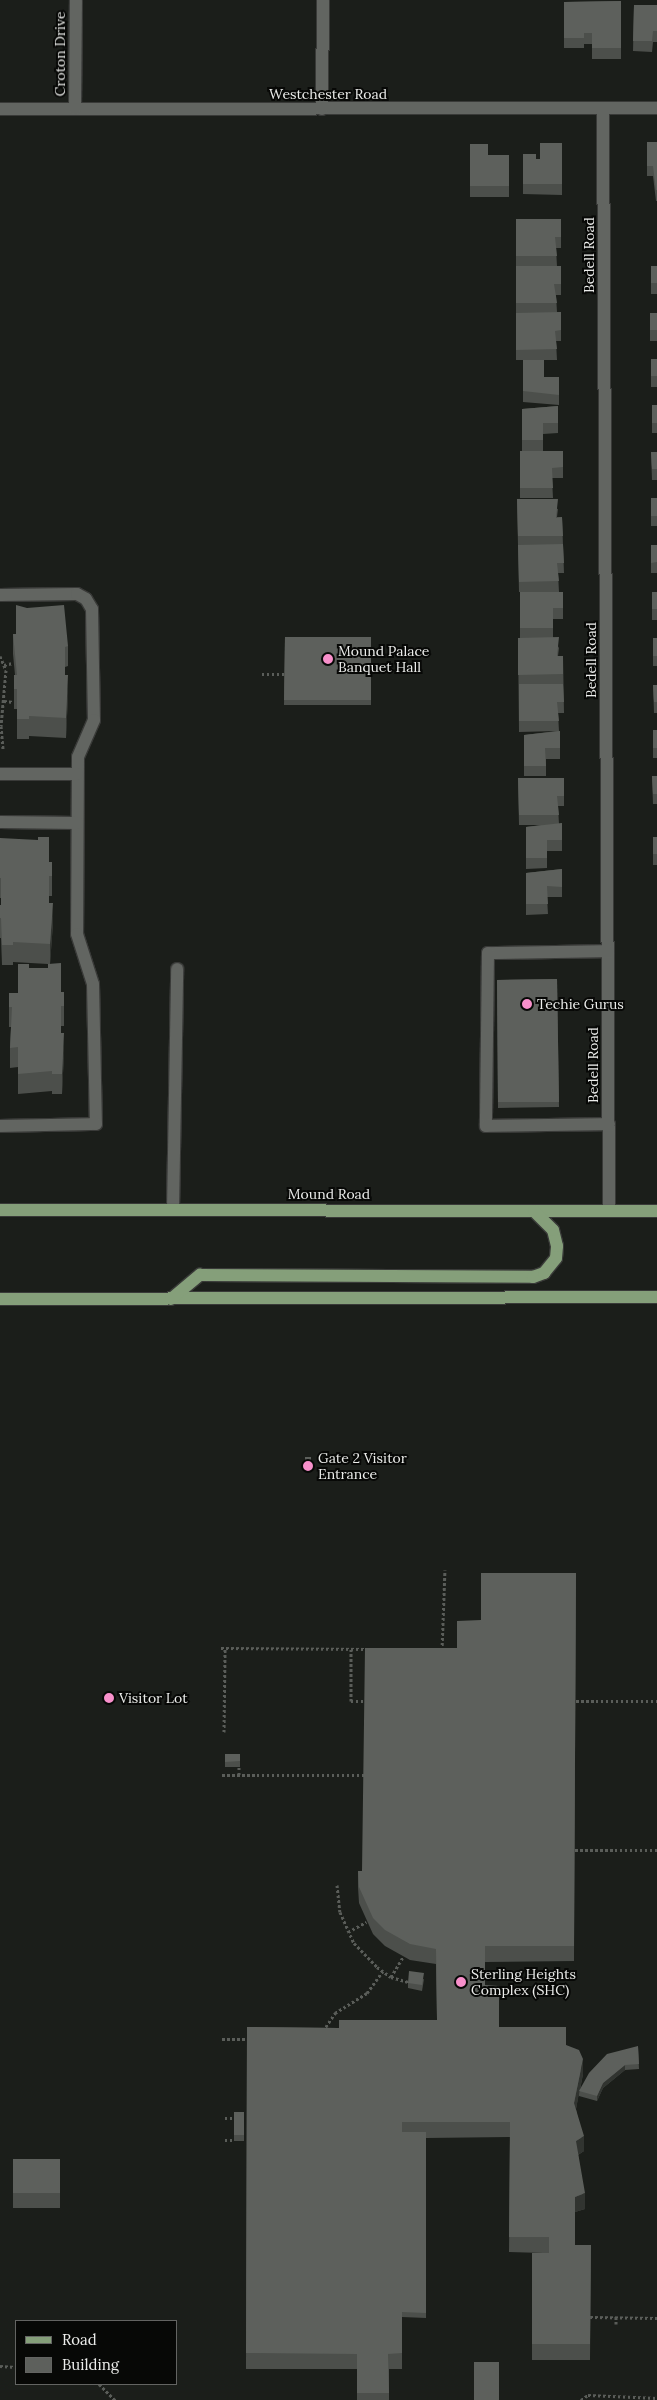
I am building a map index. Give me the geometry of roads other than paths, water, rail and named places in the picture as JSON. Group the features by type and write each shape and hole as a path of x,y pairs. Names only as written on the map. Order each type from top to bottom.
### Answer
{"main road":[{"name":"Mound Road","path":"0,1210 657,1211"},
{"path":"172,1298 200,1275 533,1277 544,1273 556,1258 557,1246 553,1230 534,1211"},
{"path":"0,1298 657,1297"}],"street":[{"name":"Croton Drive","path":"75,108 76,0"},
{"path":"322,109 323,0"},
{"name":"Bedell Road","path":"603,108 609,1211"},
{"name":"Westchester Road","path":"0,109 657,108"},
{"path":"0,595 77,594 90,602 94,720 78,752 77,934 93,984 96,1124 0,1126"},
{"path":"0,774 78,774"},
{"path":"0,822 77,823"},
{"path":"608,952 488,953 486,1126 608,1124"},
{"path":"173,1210 177,968"}],"place":[{"name":"Mound Palace Banquet Hall","path":"328,659"},
{"name":"Techie Gurus","path":"527,1004"},
{"name":"Gate 2 Visitor Entrance","path":"308,1466"},
{"name":"Visitor Lot","path":"109,1698"},
{"name":"Sterling Heights Complex (SHC)","path":"461,1982"}]}
